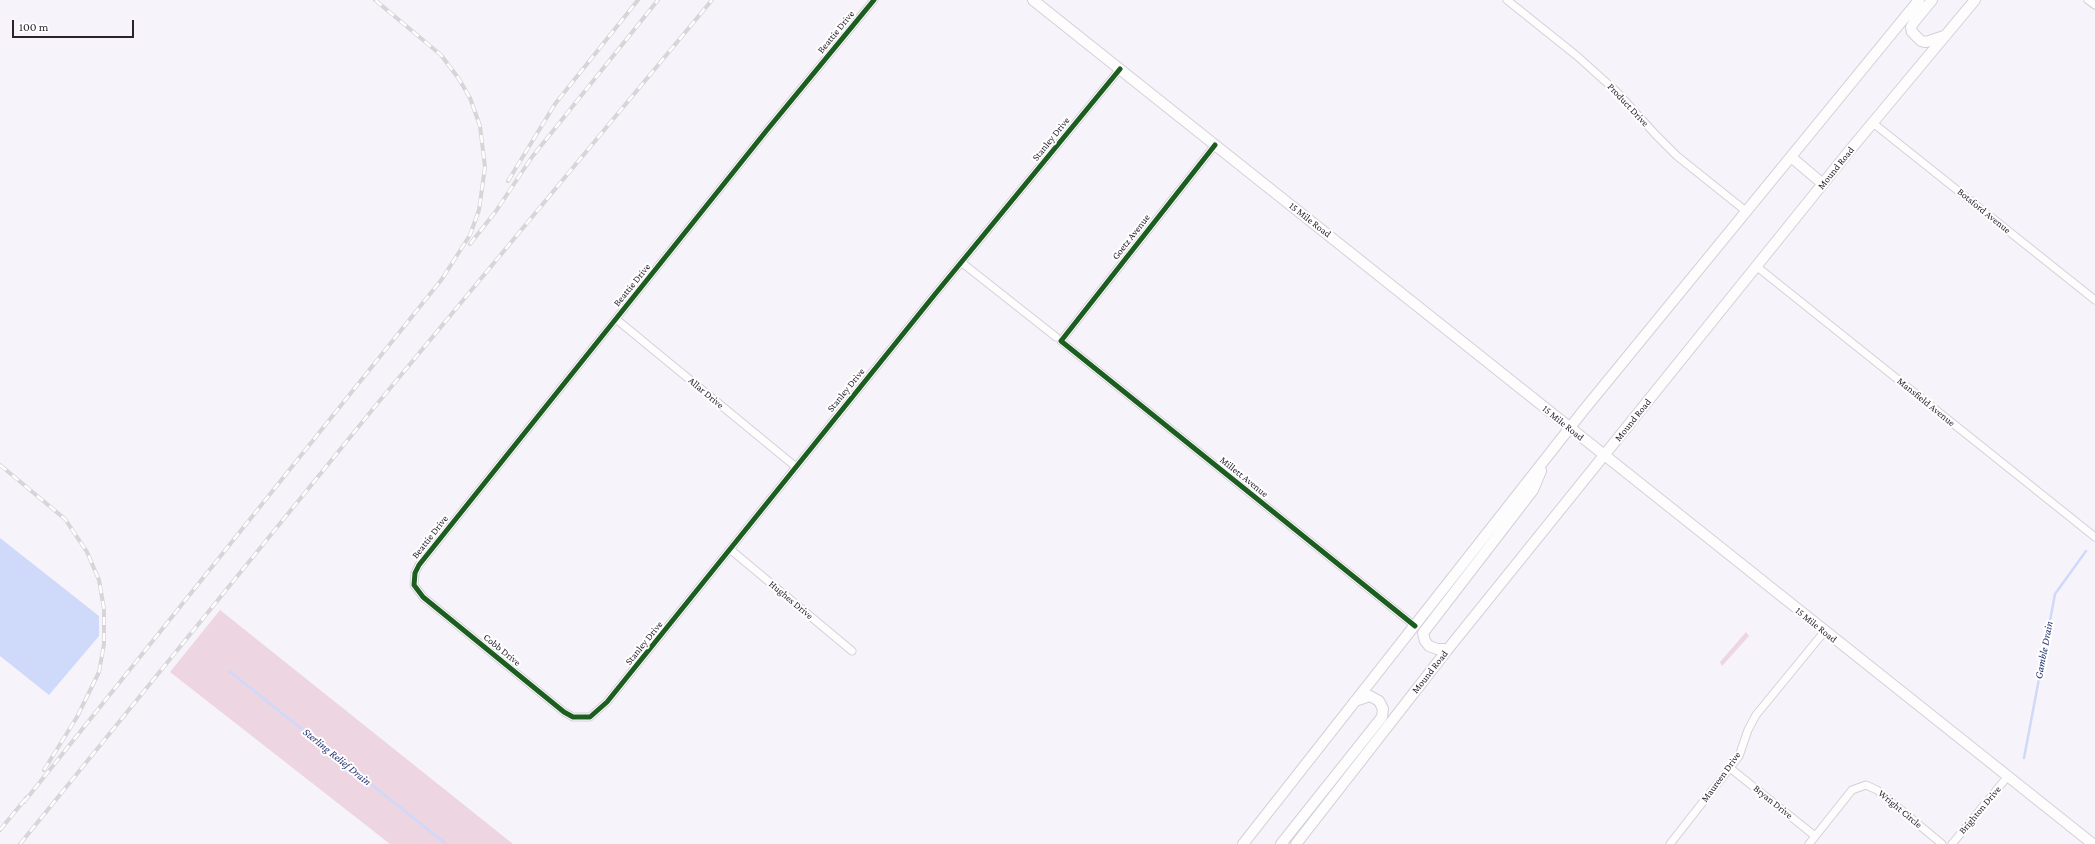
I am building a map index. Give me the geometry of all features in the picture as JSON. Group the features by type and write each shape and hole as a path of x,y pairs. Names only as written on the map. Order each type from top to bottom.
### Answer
{"main road":[{"name":"15 Mile Road","path":"1033,0 1824,632 2093,844"},
{"path":"1243,844 1569,428 1919,0"},
{"path":"1932,0 1914,22 1911,27 1912,32 1921,41 1926,42 1946,35"},
{"name":"Mound Road","path":"1296,844 1448,649 1756,266 1975,0"},
{"path":"1791,157 1823,184"},
{"path":"1448,649 1437,649 1429,646 1425,641 1424,633 1534,490 1545,460"},
{"path":"1281,844 1382,717 1383,709 1379,701 1370,696 1356,701"}],"street":[{"name":"Beattie Drive","path":"414,585 415,573 424,557 874,0"},
{"name":"Product Drive","path":"1507,0 1577,56 1617,92 1655,134 1678,156 1747,212"},
{"path":"2088,0 2095,5"},
{"name":"Stanley Drive","path":"584,719 595,714 607,702 731,550 961,262 1120,69"},
{"name":"Botsford Avenue","path":"1873,123 2095,300"},
{"name":"Goetz Avenue","path":"1058,339 1215,145"},
{"name":"Millett Avenue","path":"961,262 1415,626"},
{"name":"Mansfield Avenue","path":"1756,266 2095,537"},
{"name":"Allar Drive","path":"616,319 796,467"},
{"name":"Hughes Drive","path":"731,550 852,651"},
{"name":"Cobb Drive","path":"414,585 423,597 564,712 573,717 584,719"},
{"name":"Maureen Drive","path":"1670,844 1739,756 1748,730 1756,715 1824,632"},
{"name":"Bryan Drive","path":"1730,768 1815,836"},
{"name":"Brighton Drive","path":"1952,844 2008,776"},
{"name":"Wright Circle","path":"1808,844 1852,790 1866,784 1877,790 1942,844"}],"shaded area":[{"name":"Sterling Relief Drain","path":"220,610 513,844 390,844 170,672"},
{"path":"1746,632 1749,636 1722,666 1720,662"}],"water":[{"path":"0,538 99,616 99,636 49,695 0,656"}],"waterway":[{"name":"Gamble Drain","path":"2024,758 2055,594 2086,551"},
{"name":"Sterling Relief Drain","path":"229,671 446,844"}],"railway":[{"path":"24,802 442,279 470,235 479,210 485,167 480,126 470,98 459,79 441,55 375,0"},
{"path":"508,181 555,104 638,0"},
{"path":"470,244 496,211 532,157 658,0"},
{"path":"20,844 377,404 712,0"},
{"path":"0,465 65,519 87,552 99,580 104,609 104,644 99,672 77,717 44,770"},
{"path":"0,830 27,797"}],"cycle path":[{"path":"874,0 767,130 419,565 415,573 414,585 423,597 564,712 573,717 590,717 607,702 936,293 1120,69"},
{"path":"1215,145 1061,341 1415,626"}]}
